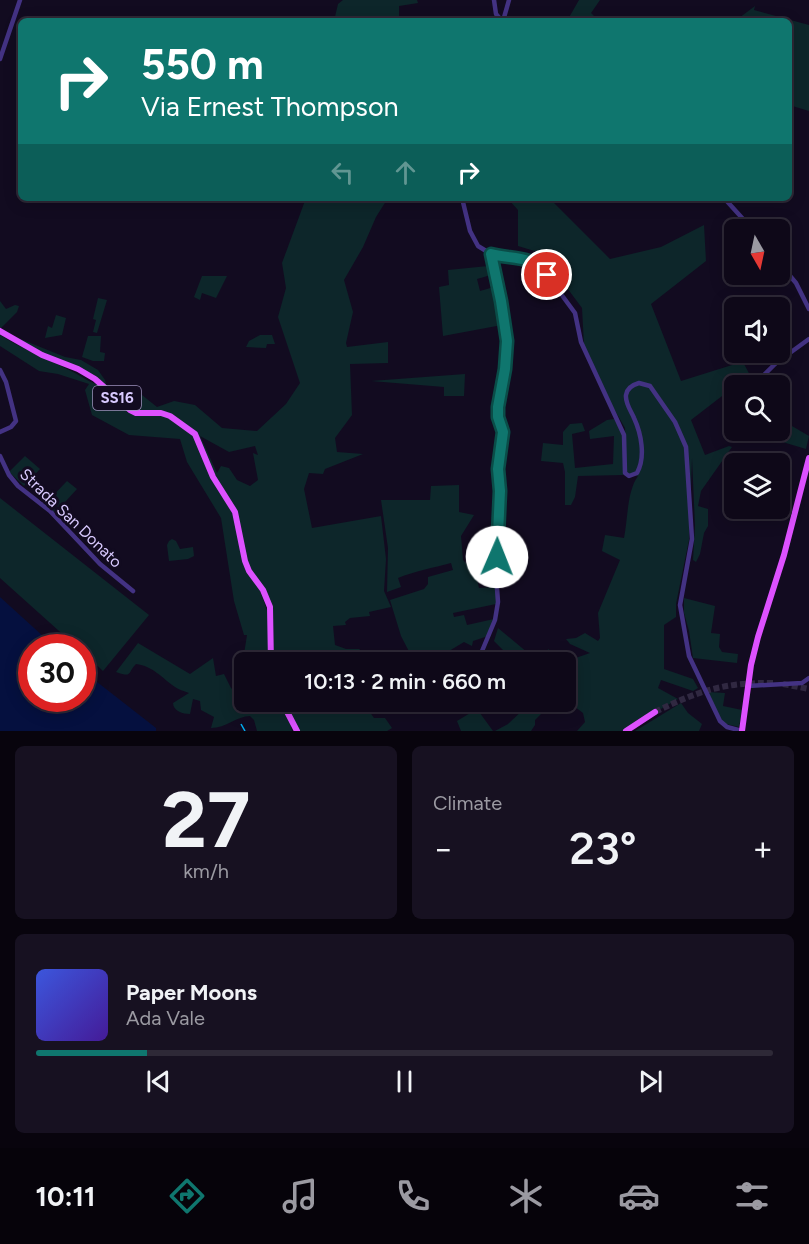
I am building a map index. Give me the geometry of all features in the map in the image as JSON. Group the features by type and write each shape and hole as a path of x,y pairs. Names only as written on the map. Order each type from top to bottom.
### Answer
{"main road":[{"name":"SS16","path":"0,331 42,355 78,369 95,379 130,410 136,413 161,413 170,416 195,434 213,477 236,512 245,561 249,571 263,590 270,607 271,652"},
{"path":"742,731 758,637 784,555 809,458"},
{"path":"287,712 296,729"},
{"path":"626,731 655,712"}],"street":[{"path":"0,58 20,0"},
{"path":"494,0 496,14 500,18"},
{"path":"504,18 509,0"},
{"path":"463,201 474,242 481,249 491,254 532,261 547,275 575,313 580,342 624,435 626,473 629,476 637,473 643,453 635,420 626,401 629,388 639,383 650,386 675,422 686,447 691,499 692,539 680,605 689,656 720,721 727,727 742,731"},
{"path":"727,201 743,219"},
{"path":"482,652 495,621 498,602 496,575 500,491 498,469 503,432 498,417 498,407 505,369 507,341 491,254"},
{"path":"790,276 809,309"},
{"path":"790,353 809,339"},
{"path":"764,375 776,363"},
{"path":"0,370 6,382 16,421 11,427 0,432"},
{"name":"Strada San Donato","path":"0,456 9,475 18,486 57,518 100,564 132,591"},
{"path":"748,686 801,683 809,678"}],"green space":[{"path":"343,0 417,0 418,3 399,6 399,18 335,18 338,4"},
{"path":"579,0 600,0 591,13 596,18 569,18"},
{"path":"755,6 754,10 783,18 739,18"},
{"path":"792,20 809,25 809,111 792,106"},
{"path":"305,201 386,201 344,280 353,312 347,347 388,342 388,363 350,364 352,415 335,438 337,452 363,454 325,469 323,474 309,473 304,489 312,528 381,516 386,559 384,591 391,607 369,612 370,616 350,618 345,622 346,625 333,626 335,645 346,649 359,649 363,652 274,652 273,608 269,597 259,588 268,613 268,652 244,652 247,635 244,635 234,601 221,518 187,462 180,439 129,435 92,415 85,390 89,384 58,374 39,371 0,346 0,335 103,386 8,334 65,357 81,360 98,370 107,387 137,391 157,407 174,401 195,405 222,428 257,431 286,404 300,383 278,317 286,288 282,263","holes":["200,436 229,452 255,446 258,455 253,453 258,480 250,486 237,480 229,468 221,466 217,473"]},
{"path":"510,201 552,201 610,259 661,247 704,225 706,261 651,304 681,381 738,363 746,363 744,364 750,375 724,375 724,394 691,420 705,455 729,446 732,447 728,453 724,453 724,458 701,491 698,506 708,509 708,526 696,562 693,560 695,526 692,458 689,540 676,604 676,617 664,625 664,669 693,679 698,688 693,691 661,680 658,688 678,699 623,731 577,731 585,722 583,713 576,708 576,658 590,653 570,644 566,639 576,638 585,633 598,641 600,638 598,613 620,560 602,551 605,535 624,538 630,497 638,476 626,471 625,428 606,395 584,345 582,308 541,253 518,246 518,210"},
{"path":"488,266 491,275 477,279 480,291 494,287 502,325 443,336 439,287 449,285 448,270"},
{"path":"202,276 227,276 216,298 202,293 200,300 194,297"},
{"path":"98,298 107,300 97,333 93,332 96,320 93,319"},
{"path":"0,301 6,309 15,305 19,306 17,312 0,329"},
{"path":"56,315 66,318 62,335 45,338 48,326 52,328"},
{"path":"260,335 272,335 275,344 267,344 266,348 246,347 249,341"},
{"path":"88,336 101,336 100,352 105,353 104,361 93,361 82,357"},
{"path":"465,374 464,396 444,396 444,387 371,381"},
{"path":"614,419 623,436 623,475 578,476 575,497 571,505 565,505 563,463 541,461 543,443 563,445 563,432 570,424 582,423 585,431 572,434 575,468 613,464 614,436 590,439 589,431 607,420"},
{"path":"790,425 809,436 806,449 779,441 790,441"},
{"path":"25,456 40,469 24,486 9,472"},
{"path":"67,481 77,489 55,513 45,504"},
{"path":"459,485 459,512 474,515 461,536 463,560 476,574 479,588 496,587 496,604 453,613 454,617 464,615 467,625 494,619 488,636 473,641 472,646 464,642 450,652 409,652 401,636 390,600 424,589 428,584 428,577 453,570 451,563 417,571 398,578 401,587 387,592 388,548 381,500 430,500 431,486"},
{"path":"0,498 149,615 103,671 96,664 96,634 62,634 0,578"},
{"path":"172,539 176,541 180,549 193,547 194,556 169,561 167,545"},
{"path":"684,598 715,606 711,633 720,634 719,647 722,652 738,654 737,663 693,658 684,613"},
{"path":"498,628 527,652 505,652 494,641"},
{"path":"138,643 190,674 213,658 216,676 224,674 234,691 234,712 284,712 292,731 257,731 254,720 250,716 211,728 214,717 201,710 200,701 193,699 190,714 179,712 173,703 189,693 177,688 152,670 136,664 129,674 116,672"},
{"path":"708,692 725,693 723,706 742,710 739,727 722,721"},
{"path":"681,703 688,713 702,724 699,731 635,731"},
{"path":"289,712 370,712 374,718 385,718 392,728 387,731 299,731"},
{"path":"472,712 479,712 493,731 461,731 457,721"},
{"path":"521,712 540,712 531,731 495,731 508,724"}],"shaded area":[{"path":"0,597 41,634 18,634 18,712 96,712 96,681 156,728 156,731 0,731"}],"tunnel":[{"path":"655,712 712,689 740,684 773,683"},
{"path":"783,684 809,689"}],"railway":[{"path":"241,724 245,731"}],"route":[{"path":"497,557 500,491 498,469 503,432 498,417 498,407 505,369 507,341 506,324 491,254 532,261 547,275"}]}
